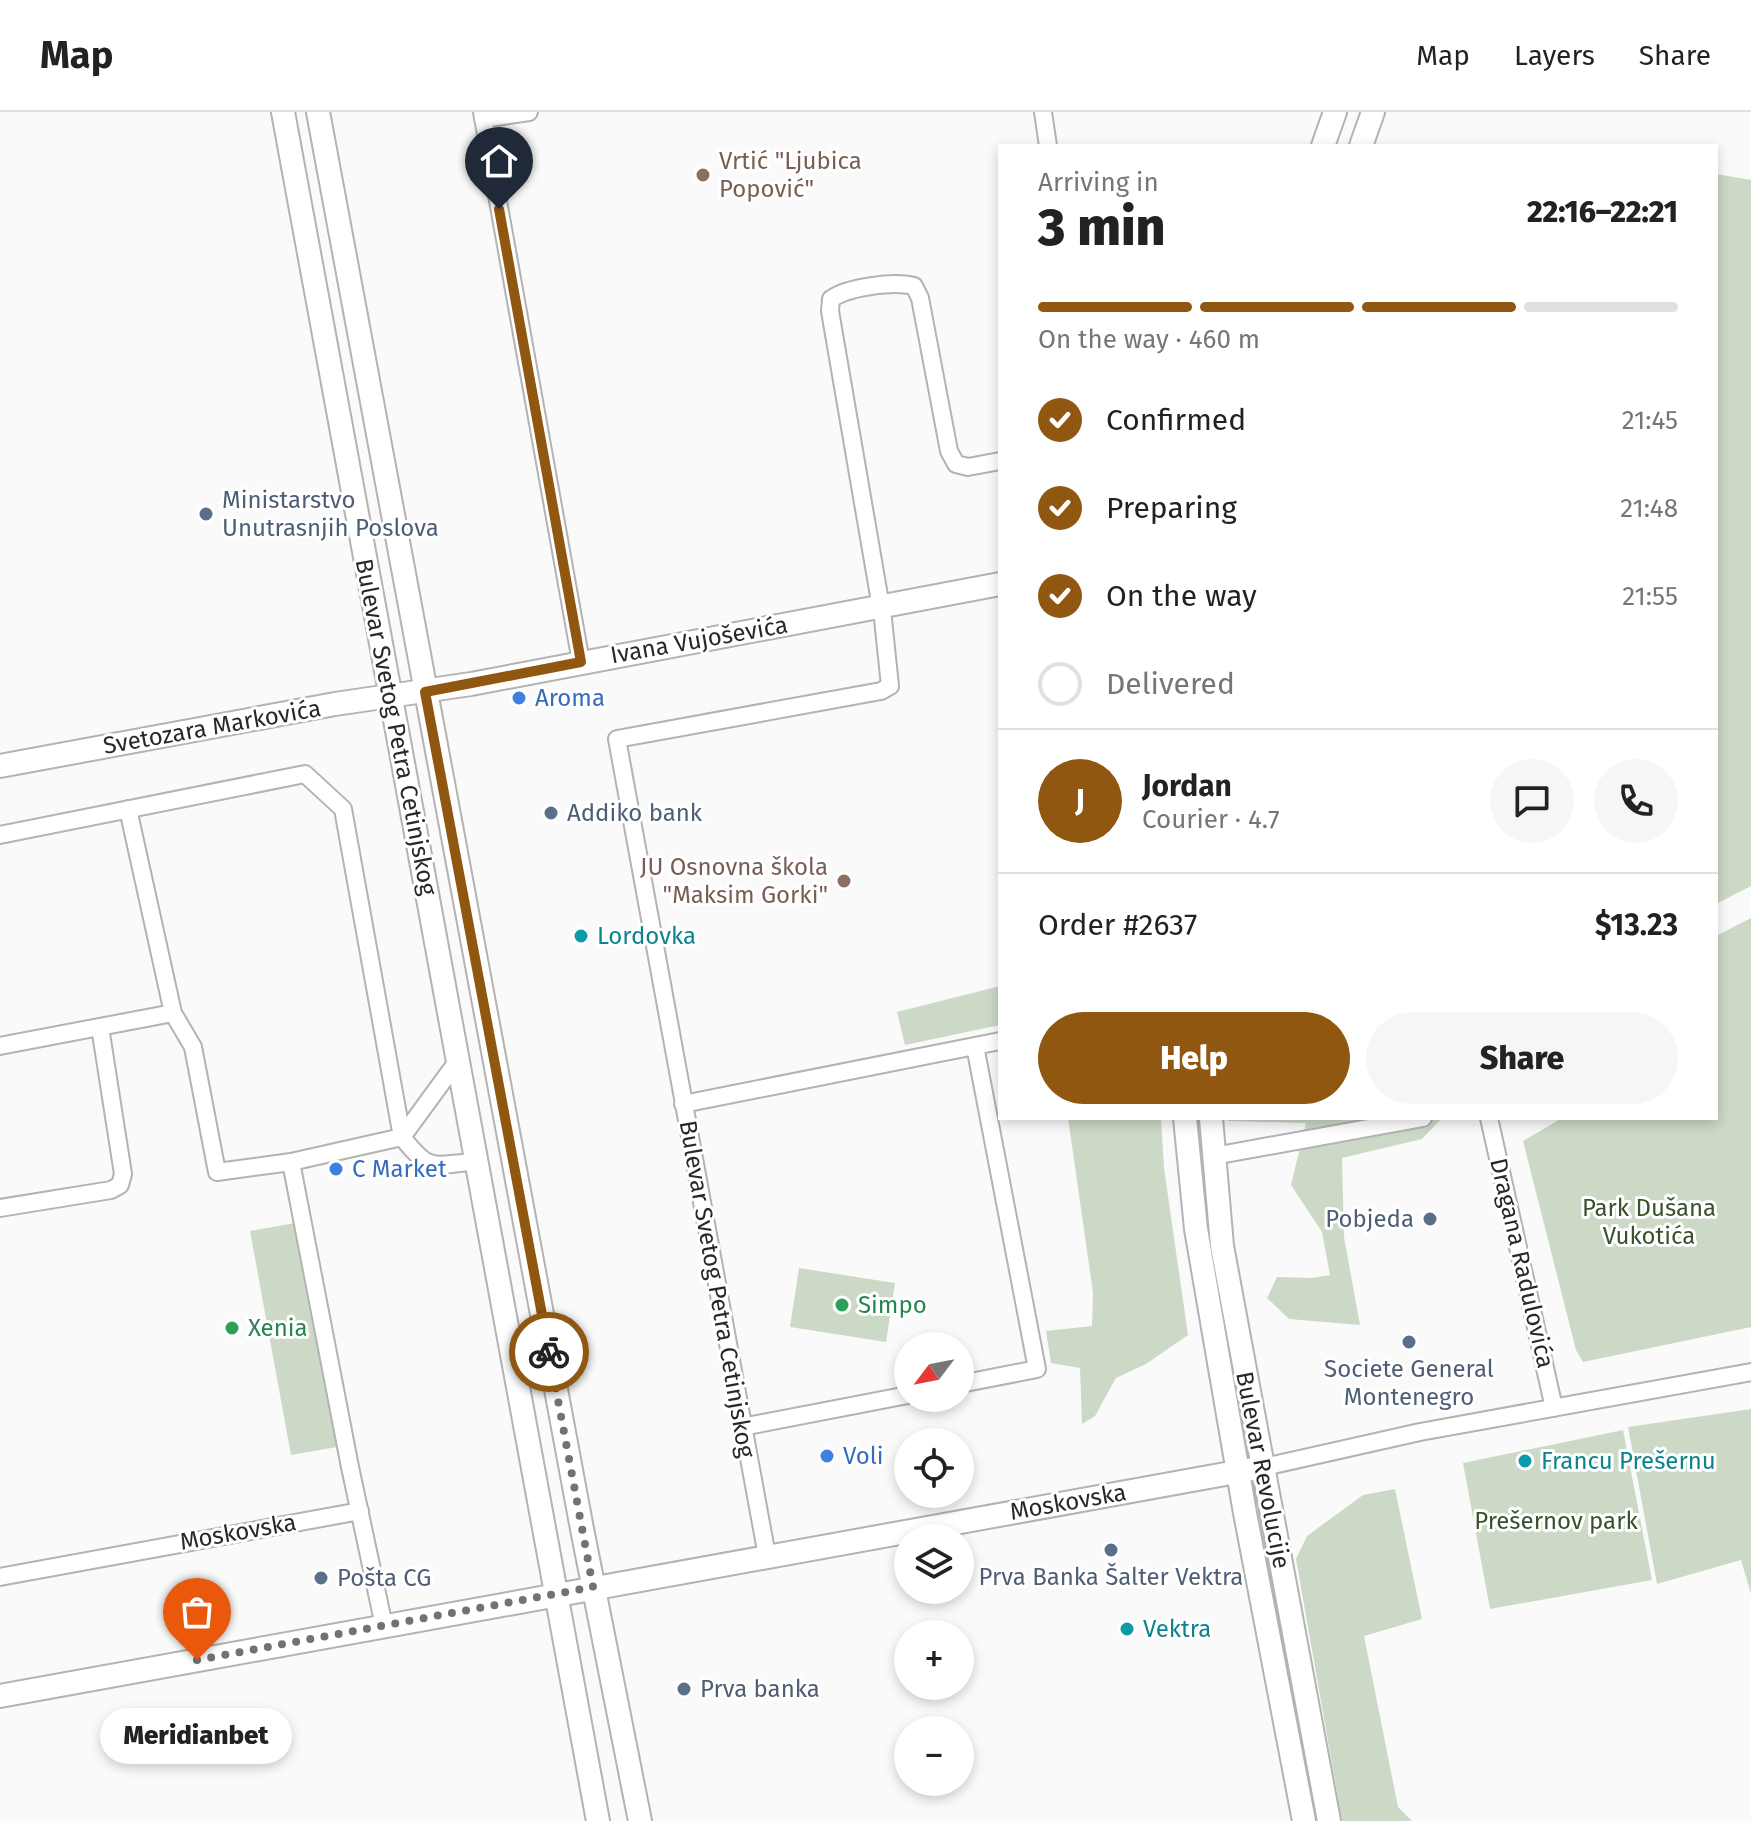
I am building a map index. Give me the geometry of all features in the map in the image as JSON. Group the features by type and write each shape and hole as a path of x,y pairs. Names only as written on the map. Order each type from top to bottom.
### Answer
{"main road":[{"name":"Bulevar Svetog Petra Cetinjskog","path":"283,112 598,1821"},
{"name":"Bulevar Svetog Petra Cetinjskog","path":"318,112 593,1587 640,1821"},
{"path":"1324,144 1335,112"},
{"path":"1362,144 1373,112"},
{"name":"Ivana Vujoševića","path":"425,692 998,584"},
{"name":"Svetozara Markovića","path":"0,766 335,704 425,692"},
{"name":"Bulevar Revolucije","path":"1185,1120 1196,1229 1304,1821"},
{"name":"Bulevar Revolucije","path":"1211,1120 1222,1246 1329,1821"},
{"name":"Moskovska","path":"0,1696 1264,1467"}],"street":[{"path":"529,112 482,116 581,662"},
{"path":"1043,112 1048,144"},
{"path":"880,607 830,311 831,299 841,292 901,283 914,286 920,298 949,451 956,464 968,467 998,461"},
{"name":"Bulevar Svetog Petra Cetinjskog","path":"767,1556 617,739 886,689 891,681 880,607"},
{"path":"0,835 305,774 343,809 402,1137 418,1158 428,1164 438,1166 475,1162"},
{"path":"128,809 173,1013 193,1047 217,1172 291,1162 402,1137 459,1059"},
{"path":"0,1046 173,1013"},
{"path":"0,1205 111,1190 120,1185 123,1174 100,1027"},
{"path":"683,1104 998,1041"},
{"path":"974,1381 1037,1369 975,1046"},
{"path":"1214,1156 1412,1120"},
{"name":"Dragana Radulovića","path":"1489,1120 1554,1408"},
{"path":"291,1162 384,1626"},
{"name":"Moskovska","path":"1264,1467 1420,1432 1751,1372"},
{"path":"742,1427 894,1398"},
{"name":"Moskovska","path":"0,1577 360,1511"}],"green space":[{"path":"1718,174 1751,180 1751,886 1718,903"},
{"name":"Park Dušana Vukotića","path":"1751,918 1751,1327 1583,1362 1576,1350 1523,1141 1559,1120 1718,1120 1718,935"},
{"path":"998,987 998,1025 905,1045 897,1012"},
{"path":"1068,1120 1161,1120 1164,1168 1188,1335 1146,1364 1116,1378 1095,1416 1082,1424 1080,1368 1051,1363 1046,1331 1092,1326 1093,1293"},
{"path":"1440,1120 1422,1139 1342,1158 1344,1237 1360,1325 1289,1319 1267,1298 1277,1277 1330,1275 1322,1232 1291,1185 1306,1123 1228,1121"},
{"path":"295,1223 337,1447 291,1455 250,1231"},
{"name":"Simpo","path":"799,1268 895,1283 886,1342 790,1327"},
{"path":"1751,1409 1751,1594 1741,1560 1657,1584 1628,1427"},
{"name":"Prešernov park","path":"1623,1430 1652,1580 1490,1609 1463,1463"},
{"path":"1395,1489 1422,1619 1364,1636 1398,1807 1412,1821 1342,1821 1296,1559 1307,1536 1363,1495"}],"way so far":[{"path":"197,1660 593,1587 549,1352"}],"place":[{"name":"Vrtić \"Ljubica Popović\"","path":"703,175"},
{"name":"Ministarstvo Unutrasnjih Poslova","path":"206,514"},
{"name":"Aroma","path":"519,698"},
{"name":"Addiko bank","path":"551,813"},
{"name":"JU Osnovna škola \"Maksim Gorki\"","path":"844,881"},
{"name":"Lordovka","path":"581,936"},
{"name":"C Market","path":"336,1169"},
{"name":"Pobjeda","path":"1430,1219"},
{"name":"Simpo","path":"842,1305"},
{"name":"Xenia","path":"232,1328"},
{"name":"Societe General Montenegro","path":"1409,1342"},
{"name":"Voli","path":"827,1456"},
{"name":"Francu Prešernu","path":"1525,1461"},
{"name":"Prva Banka Šalter Vektra","path":"1111,1550"},
{"name":"Pošta CG","path":"321,1578"},
{"name":"Vektra","path":"1127,1629"},
{"name":"Meridianbet","path":"197,1660"},
{"name":"Prva banka","path":"684,1689"}],"route":[{"path":"499,209 581,662 425,692 549,1352"}]}
